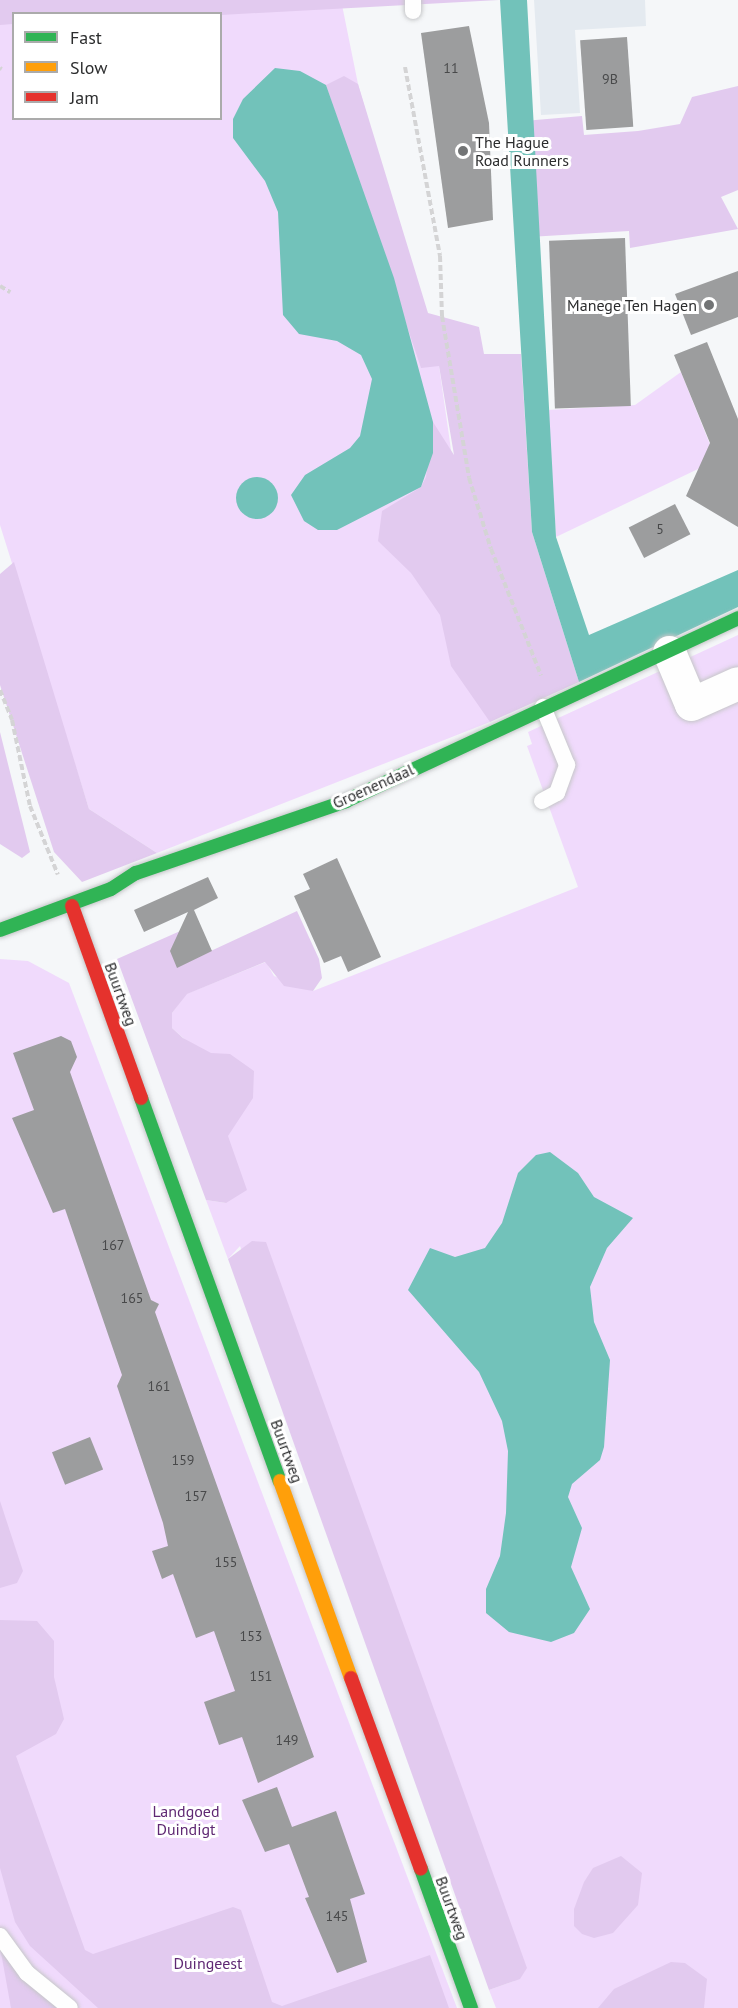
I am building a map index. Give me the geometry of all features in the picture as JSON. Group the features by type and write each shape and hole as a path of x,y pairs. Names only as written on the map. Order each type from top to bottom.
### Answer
{"street":[{"name":"Groenendaal","path":"0,930 72,906 136,873 346,801 738,618"},
{"path":"669,652 691,704 738,683"},
{"name":"Buurtweg","path":"72,906 471,2008"}],"lane":[{"path":"542,801 557,793 567,765 548,705"},
{"path":"0,1936 27,1973 70,2008"}],"path":[{"path":"405,67 440,256 442,316 469,478 491,549 548,705"},
{"path":"0,286 10,292"},
{"path":"0,690 46,848"}],"shaded area":[{"path":"534,0 645,0 646,26 575,30 580,113 541,115"}],"green space":[{"path":"0,0 499,0 222,15 222,12 12,12 12,24 0,25"},
{"path":"341,0 358,84 439,366 490,722 157,853 89,809 0,525 0,1"},
{"path":"344,76 358,84 428,313 479,327 484,354 521,354 532,532 579,682 490,722 451,666 440,615 411,573 378,541 382,511 421,487 426,477 433,422 454,455 439,366 421,368 326,85"},
{"path":"738,86 738,190 721,197 738,229 630,248 629,231 529,237 524,121 582,116 584,135 638,131 680,124 692,97"},
{"path":"681,372 713,452 698,469 556,537 548,410 635,405"},
{"path":"14,562 89,809 157,853 82,882 54,852 0,685 0,574"},
{"path":"738,635 738,2008 496,2008 489,1990 514,1981 240,1246 228,1259 206,1200 226,1203 189,1043 172,1028 172,1013 186,994 266,962 274,976 313,991 578,887 527,746 532,744 528,732"},
{"path":"0,732 30,852 22,858 0,844"},
{"path":"297,911 319,959 322,978 313,991 284,986 265,962 187,994 172,1013 172,1028 183,1038 211,1053 230,1054 254,1071 253,1098 228,1136 247,1190 226,1203 206,1200 117,959 187,928 200,956"},
{"name":"Landgoed Duindigt","path":"0,959 28,961 69,983 457,2008 0,2008"},
{"path":"252,1241 266,1242 527,1968 520,1979 489,1990 228,1259"},
{"path":"0,1501 23,1571 17,1583 0,1588"},
{"name":"Duingeest","path":"0,1620 37,1621 54,1641 54,1677 64,1719 56,1734 16,1756 85,1950 93,1954 233,1907 241,1910 272,2002 282,2006 430,1955 449,2008 98,2008 30,1946 15,1922 0,1868"},
{"path":"621,1856 642,1873 638,1905 613,1933 594,1938 582,1934 574,1926 574,1909 584,1882 593,1868"},
{"path":"0,1947 63,2008 11,2008"},
{"path":"671,1962 685,1963 707,1979 704,2008 598,2008 614,1989"}],"water":[{"path":"500,0 527,0 556,537 589,635 738,570 738,607 579,682 532,532"},
{"path":"275,68 300,71 326,85 394,278 433,422 433,453 421,487 337,530 318,530 304,521 291,495 305,475 350,448 360,436 372,379 361,355 337,341 299,334 283,315 278,212 265,181 233,138 233,119 243,99"},
{"path":"257,477 272,483 278,498 272,513 257,519 242,513 236,498 242,483"},
{"path":"550,1152 578,1173 594,1197 633,1218 607,1248 590,1287 594,1322 610,1360 604,1447 600,1460 572,1484 568,1497 582,1528 571,1567 590,1609 574,1633 551,1642 509,1632 486,1613 486,1589 500,1556 506,1513 508,1451 502,1421 479,1372 408,1290 430,1248 455,1257 485,1248 502,1223 518,1173 536,1155"}],"building":[{"name":"The Hague Road Runners","path":"469,26 489,123 493,220 448,228 421,33"},
{"path":"627,37 633,127 586,130 580,40"},
{"path":"625,238 631,406 555,409 549,241"},
{"name":"Manege Ten Hagen","path":"738,271 738,317 691,335 675,294"},
{"path":"707,342 738,419 738,527 686,496 710,443 674,355"},
{"path":"675,504 690,534 644,558 629,528"},
{"path":"337,858 381,957 348,972 341,956 324,963 294,896 310,889 303,874"},
{"path":"208,877 218,898 194,910 212,951 177,968 170,951 188,912 144,932 134,910"},
{"path":"61,1036 71,1041 77,1057 70,1072 151,1300 159,1304 155,1312 314,1757 258,1783 242,1737 219,1745 204,1702 235,1691 214,1631 196,1638 173,1574 162,1579 152,1551 168,1546 163,1523 117,1386 122,1375 65,1209 53,1213 12,1118 34,1110 13,1053"},
{"path":"90,1437 103,1469 65,1485 52,1452"},
{"path":"277,1787 292,1827 336,1811 365,1894 350,1899 367,1962 337,1973 305,1898 309,1897 289,1844 265,1852 242,1800"}],"traffic: fast":[{"path":"0,930 111,889 136,873 346,801 738,618"},
{"path":"141,1098 280,1481"},
{"path":"421,1869 471,2008"}],"traffic: slow":[{"path":"280,1481 351,1678"}],"traffic: jam":[{"path":"72,906 141,1098"},
{"path":"351,1678 421,1869"}],"place":[{"name":"The Hague Road Runners","path":"463,151"},
{"name":"Manege Ten Hagen","path":"709,305"}]}
